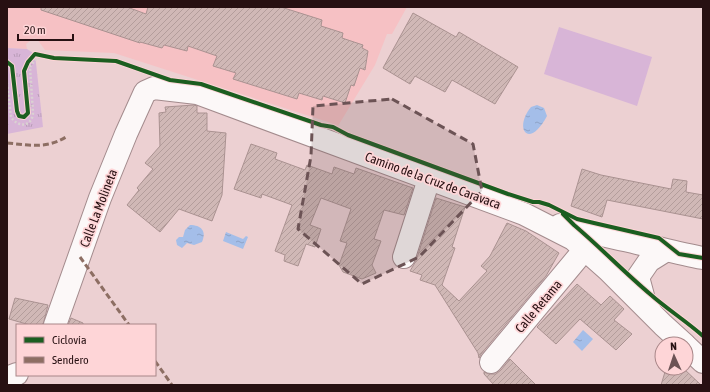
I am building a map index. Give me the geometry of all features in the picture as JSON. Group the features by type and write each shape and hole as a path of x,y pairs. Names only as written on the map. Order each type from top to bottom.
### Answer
{"street":[{"name":"Camino de la Cruz de Caravaca","path":"145,92 154,88 197,93 524,214 572,239 585,249 675,336"},
{"name":"Calle La Molineta","path":"55,324 100,198 145,92"},
{"path":"404,257 430,179"},
{"path":"524,214 580,231 652,246 665,251 703,258"},
{"name":"Calle Retama","path":"491,362 585,249"},
{"path":"662,325 645,303 638,277 649,261 665,251"},
{"path":"694,354 703,362"}],"path":[{"path":"24,71 28,62 35,54 50,57"},
{"path":"7,83 11,117 19,124 26,124 30,122 33,118 33,113 30,67 35,60 43,55"}],"highlighted area":[{"path":"392,99 473,144 482,191 419,257 362,284 298,229 311,156 313,106"}],"shaded area":[{"path":"7,7 407,7 392,34 387,34 375,65 338,126 114,53 45,50 37,39 34,38 26,44 27,49 7,48"}],"green space":[{"path":"559,27 652,57 637,106 544,74"},
{"path":"7,48 27,49 35,54 43,127 7,134"}],"water":[{"path":"537,105 544,108 547,116 534,132 529,134 523,128 523,122 531,107"},
{"path":"190,225 200,227 202,229 204,235 202,242 194,245 187,243 182,248 177,245 176,240 179,237 183,237 185,230"},
{"path":"226,232 243,239 246,236 248,237 243,249 223,241"},
{"path":"583,330 593,339 582,351 573,342"}],"building":[{"path":"41,7 127,7 146,14 148,7 281,7 322,20 321,26 343,33 342,38 363,45 362,48 368,51 365,70 360,68 354,86 351,85 345,103 323,96 322,100 299,93 297,99 233,79 236,73 213,66 217,56 188,46 187,51 164,45 162,48 140,43 41,10"},
{"path":"413,13 456,37 459,32 518,67 495,104 452,80 445,92 415,76 410,84 383,68"},
{"path":"197,106 197,113 207,113 207,131 226,133 222,195 212,221 179,209 160,232 127,205 139,190 137,188 153,169 145,163 160,146 159,113 166,112 165,107"},
{"path":"251,144 277,153 275,159 305,170 307,165 332,174 334,167 354,174 356,168 413,188 404,215 384,210 374,239 381,241 372,265 376,273 362,279 343,272 339,265 347,243 340,241 351,209 321,198 310,225 321,229 315,247 306,244 298,266 284,261 285,255 275,251 292,205 262,194 261,198 234,189"},
{"path":"582,169 601,175 671,189 673,179 687,181 686,192 703,195 703,219 607,200 602,217 571,206"},
{"path":"436,198 465,207 452,247 455,248 442,285 459,301 487,271 481,266 490,256 507,223 526,231 559,253 546,276 479,358 478,353 435,285 420,280 422,275 410,271 416,261"},
{"path":"577,284 601,305 610,296 624,309 614,320 632,334 616,350 580,319 556,344 537,327"},
{"path":"15,298 48,305 43,324 26,324 9,319"},
{"path":"71,318 83,323 83,324 68,324"},
{"path":"510,359 536,385 494,385 484,374 484,372 496,374"},
{"path":"664,376 691,376 701,385 661,385"}],"marked path":[{"path":"7,143 45,145 59,141 66,137 65,136"},
{"path":"80,257 128,324"},
{"path":"156,362 172,385"}],"cycle path":[{"path":"7,62 12,66 17,111 19,116 24,117 28,113 24,71 28,62 35,54 54,58 116,61 170,80 201,84 321,125 333,127 348,135 508,194 533,202 549,205 577,219 659,238 679,254 703,258"},
{"path":"563,214 640,286 703,336"}]}
